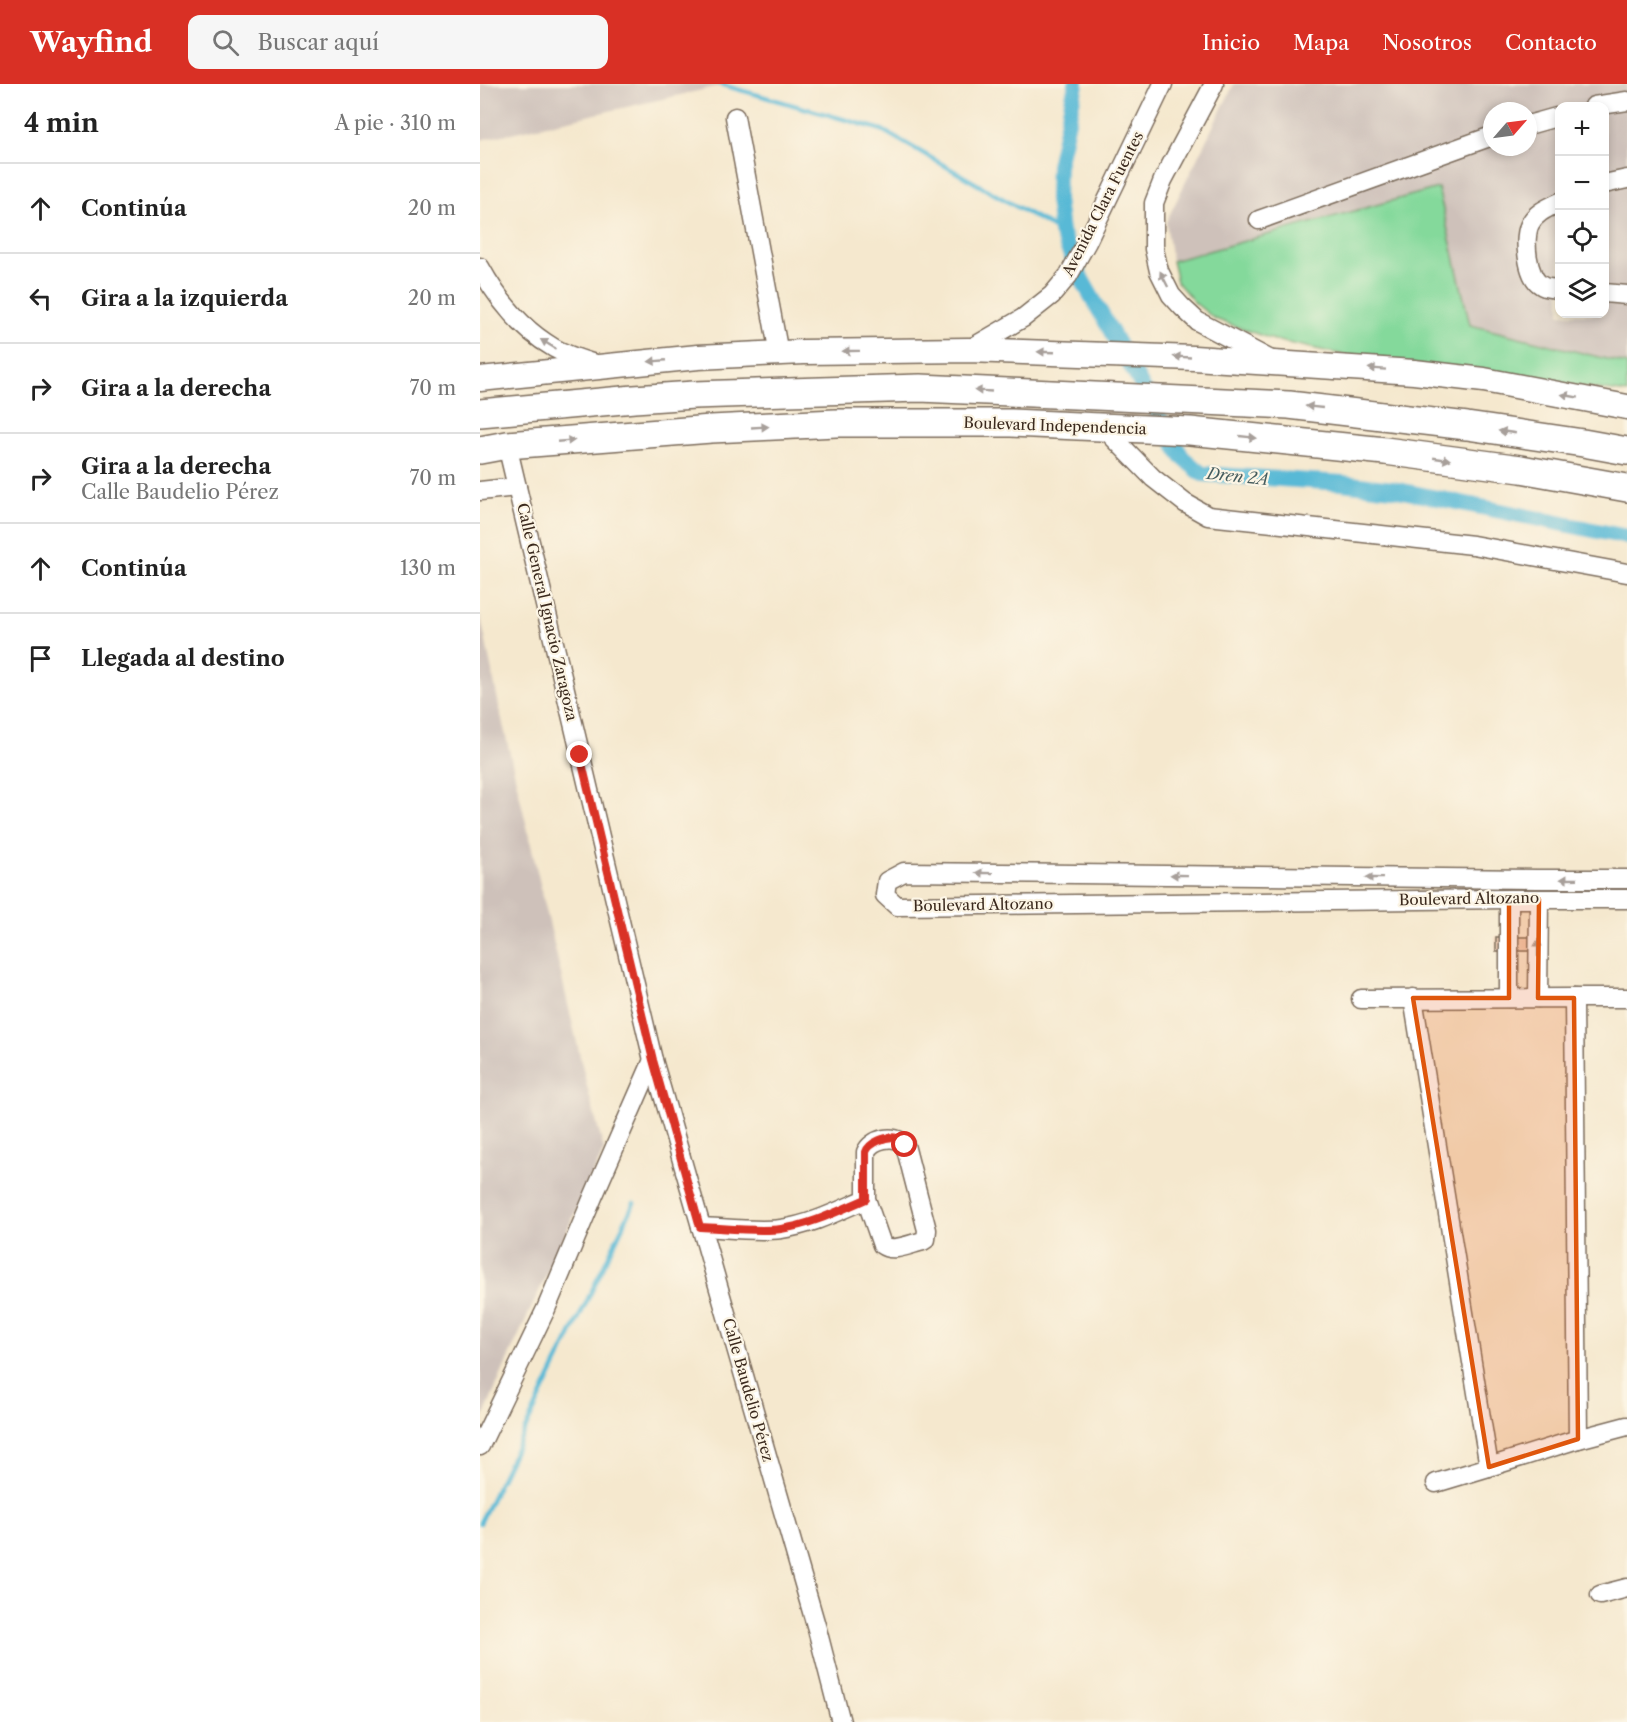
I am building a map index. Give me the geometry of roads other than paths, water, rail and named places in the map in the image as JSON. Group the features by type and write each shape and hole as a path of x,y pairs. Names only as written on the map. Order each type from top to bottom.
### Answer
{"highway":[{"name":"Boulevard Independencia","path":"480,413 670,397 920,387 1289,405 1378,414 1627,451"},
{"name":"Boulevard Independencia","path":"480,450 507,445 711,429 836,423 1011,423 1190,431 1385,451 1627,488"}],"main road":[{"path":"480,379 698,357 968,350 1144,355 1414,372 1484,380 1627,407"}],"street":[{"name":"Avenida Clara Fuentes","path":"968,350 1023,318 1052,295 1068,276 1087,242 1163,84"},
{"path":"1214,84 1163,180 1154,203 1154,249 1159,271 1171,295 1182,307 1197,321 1275,363"},
{"path":"1609,104 1627,101"},
{"path":"735,117 779,354"},
{"path":"1537,122 1555,117"},
{"path":"1259,220 1483,139"},
{"path":"1609,183 1627,179"},
{"path":"1555,204 1540,212 1530,222 1526,233 1532,275 1546,288 1555,289"},
{"path":"480,267 497,296 515,318 535,336 555,349 602,366"},
{"path":"1609,293 1627,295"},
{"path":"1103,427 1153,478 1185,503 1208,516 1473,545 1627,573"},
{"name":"Calle General Ignacio Zaragoza","path":"507,445 653,1060"},
{"path":"480,491 517,487"},
{"name":"Boulevard Altozano","path":"1627,879 904,872 887,881 885,895 897,906 1627,899"},
{"path":"1509,899 1509,998"},
{"path":"1538,998 1539,899"},
{"path":"1413,998 1489,1467"},
{"path":"1574,998 1578,1439"},
{"path":"1361,999 1627,998"},
{"path":"480,1446 546,1309 592,1197 653,1060"},
{"name":"Calle Baudelio Pérez","path":"653,1060 810,1606 841,1722"},
{"path":"893,1137 899,1139 905,1145 927,1230 926,1239 891,1249 885,1248 866,1199 866,1152 868,1147 893,1137"},
{"path":"700,1227 779,1229 798,1226 866,1199"},
{"path":"1436,1483 1627,1426"},
{"path":"1600,1595 1627,1588"}],"waterway":[{"path":"719,84 882,130 1061,232"},
{"name":"Dren 2A","path":"1076,84 1058,166 1057,199 1061,232 1081,278 1182,457 1202,474 1342,483 1393,489 1627,537"},
{"path":"480,1523 634,1203"}]}
